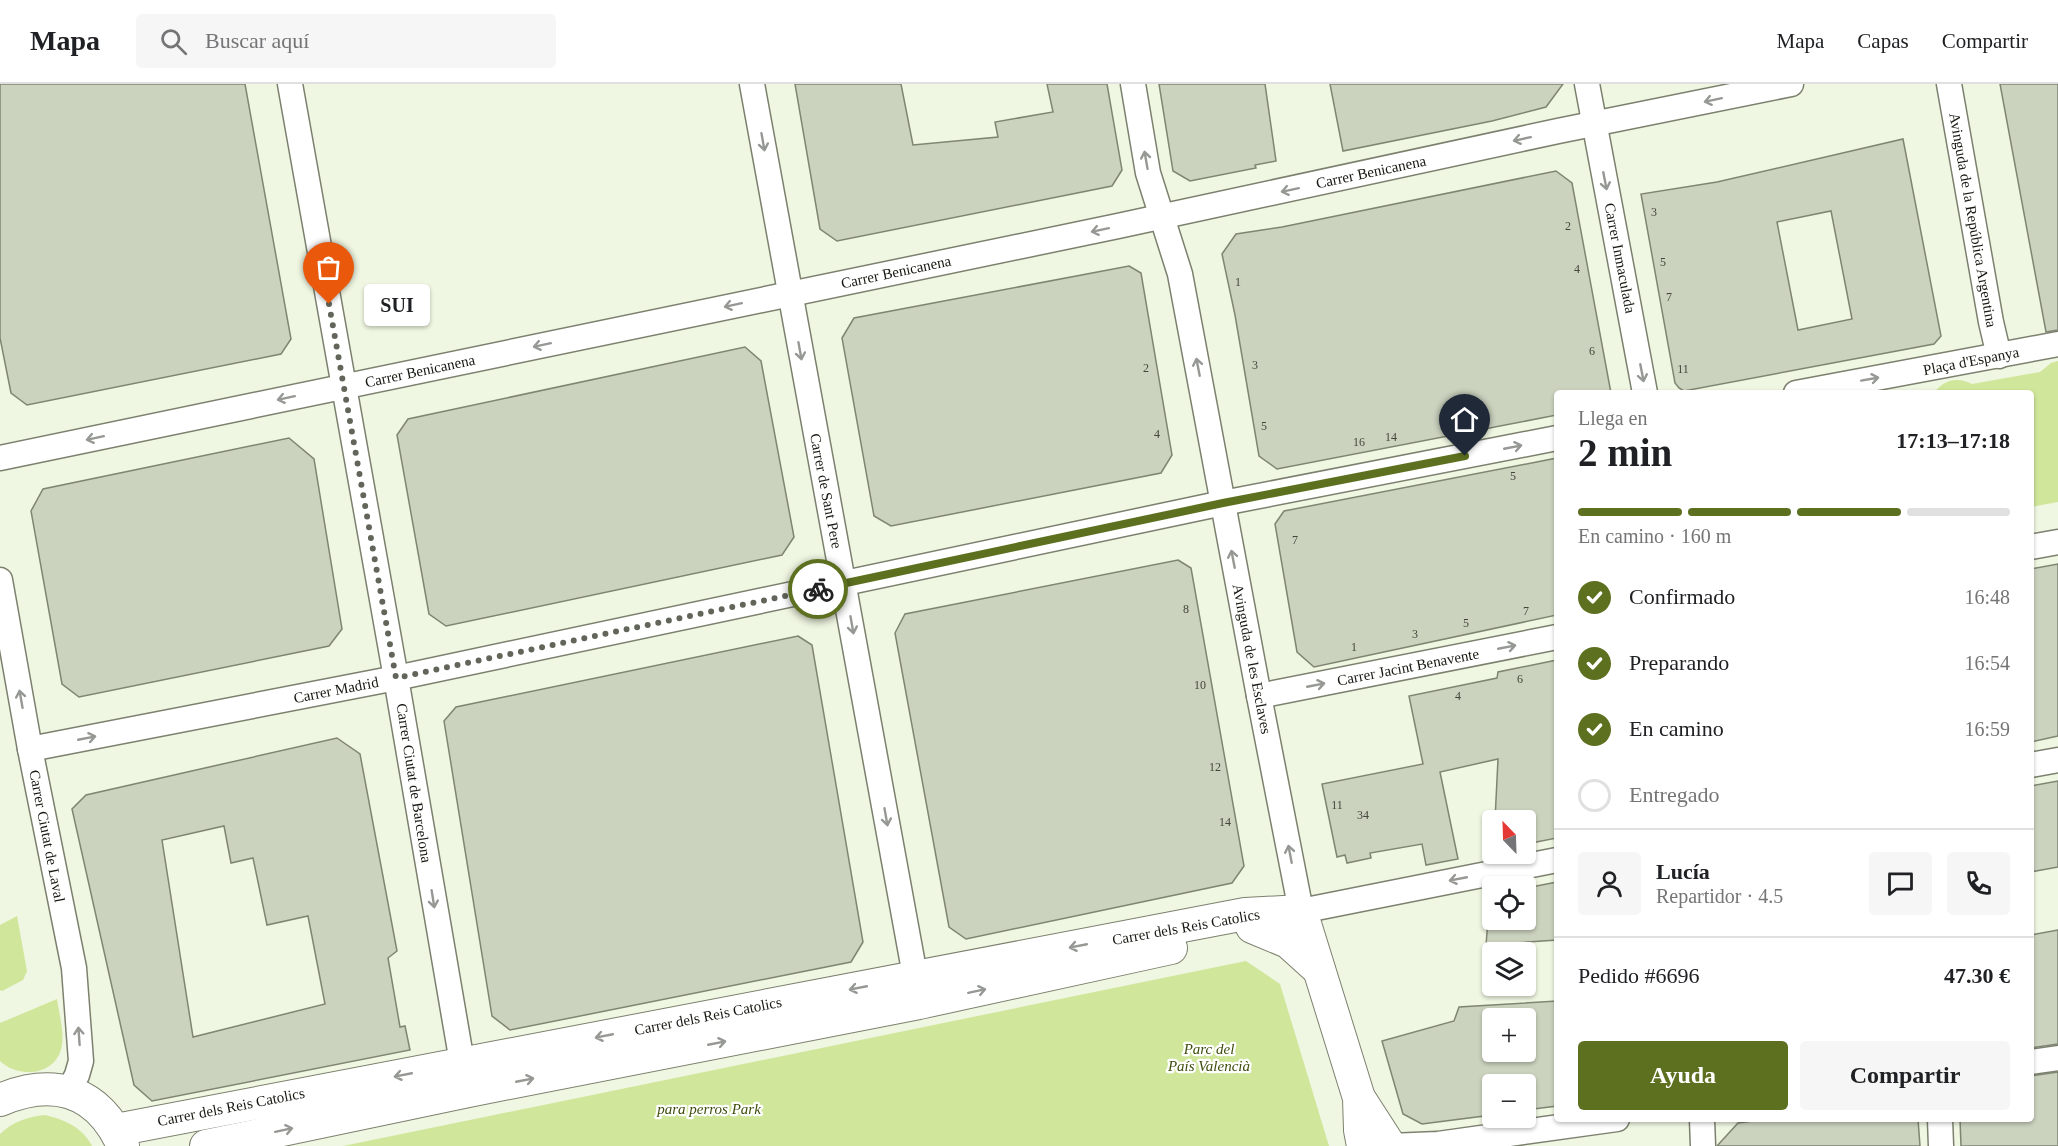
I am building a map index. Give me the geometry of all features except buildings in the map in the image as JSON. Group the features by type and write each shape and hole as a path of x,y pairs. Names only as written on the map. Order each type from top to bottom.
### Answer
{"street":[{"name":"Carrer Ciutat de Barcelona","path":"290,84 396,678 464,1077"},
{"name":"Carrer de Sant Pere","path":"752,84 917,990"},
{"name":"Avinguda de les Esclaves","path":"1133,84 1148,173 1180,274 1301,911 1359,1098 1365,1141"},
{"name":"Carrer Inmaculada","path":"1587,84 1644,390"},
{"name":"Carrer Benicanena","path":"0,458 1791,84"},
{"name":"Avinguda de la República Argentina","path":"1949,84 1998,356"},
{"name":"Plaça d'Espanya","path":"1904,383 1998,356 2058,344"},
{"path":"1828,390 1904,383"},
{"name":"Carrer Madrid","path":"30,749 396,678 1223,503 1554,439"},
{"path":"2034,546 2058,542"},
{"name":"Carrer Ciutat de Laval","path":"0,580 30,749 74,968 81,1060 77,1075 68,1092"},
{"name":"Carrer Jacint Benavente","path":"1259,696 1554,638"},
{"path":"2034,764 2058,760"},
{"name":"Carrer dels Reis Catolics","path":"917,990 1140,956 1252,927 1301,911 1554,861"},
{"name":"Carrer dels Reis Catolics","path":"120,1138 464,1077 917,990 1245,914 1301,911"},
{"name":"Carrer dels Reis Catolics","path":"1252,927 1288,942 1319,970"},
{"path":"2034,1062 2058,1058"},
{"name":"Carrer dels Reis Catolics","path":"206,1146 464,1077"},
{"path":"0,1100 20,1091 44,1088 68,1092 87,1100 104,1113 120,1138"},
{"name":"Avinguda de les Esclaves","path":"1359,1098 1389,1146"},
{"path":"1389,1146 1438,1143 1595,1122"},
{"path":"1702,1122 1703,1146"},
{"path":"1940,1122 1941,1146"}],"green space":[{"path":"2058,361 2058,502 2034,506 2034,390 1937,390 1946,382 1956,380 1972,384 2040,372 2051,363"},
{"path":"17,916 27,971 23,980 2,991 0,990 0,925"},
{"name":"Parc del País Valencià","path":"1246,961 1280,984 1329,1146 343,1146"},
{"path":"57,999 62,1028 62,1045 53,1063 45,1068 27,1072 8,1067 0,1061 0,1023"},
{"path":"45,1115 72,1125 88,1139 92,1146 0,1146 0,1134 10,1126 27,1118"}],"way so far":[{"path":"329,304 396,678 818,589"}],"place":[{"name":"SUI","path":"329,304"}],"route":[{"path":"818,589 1223,503 1465,456"}],"park label":[{"name":"para perros Park","path":"709,1109"}]}
